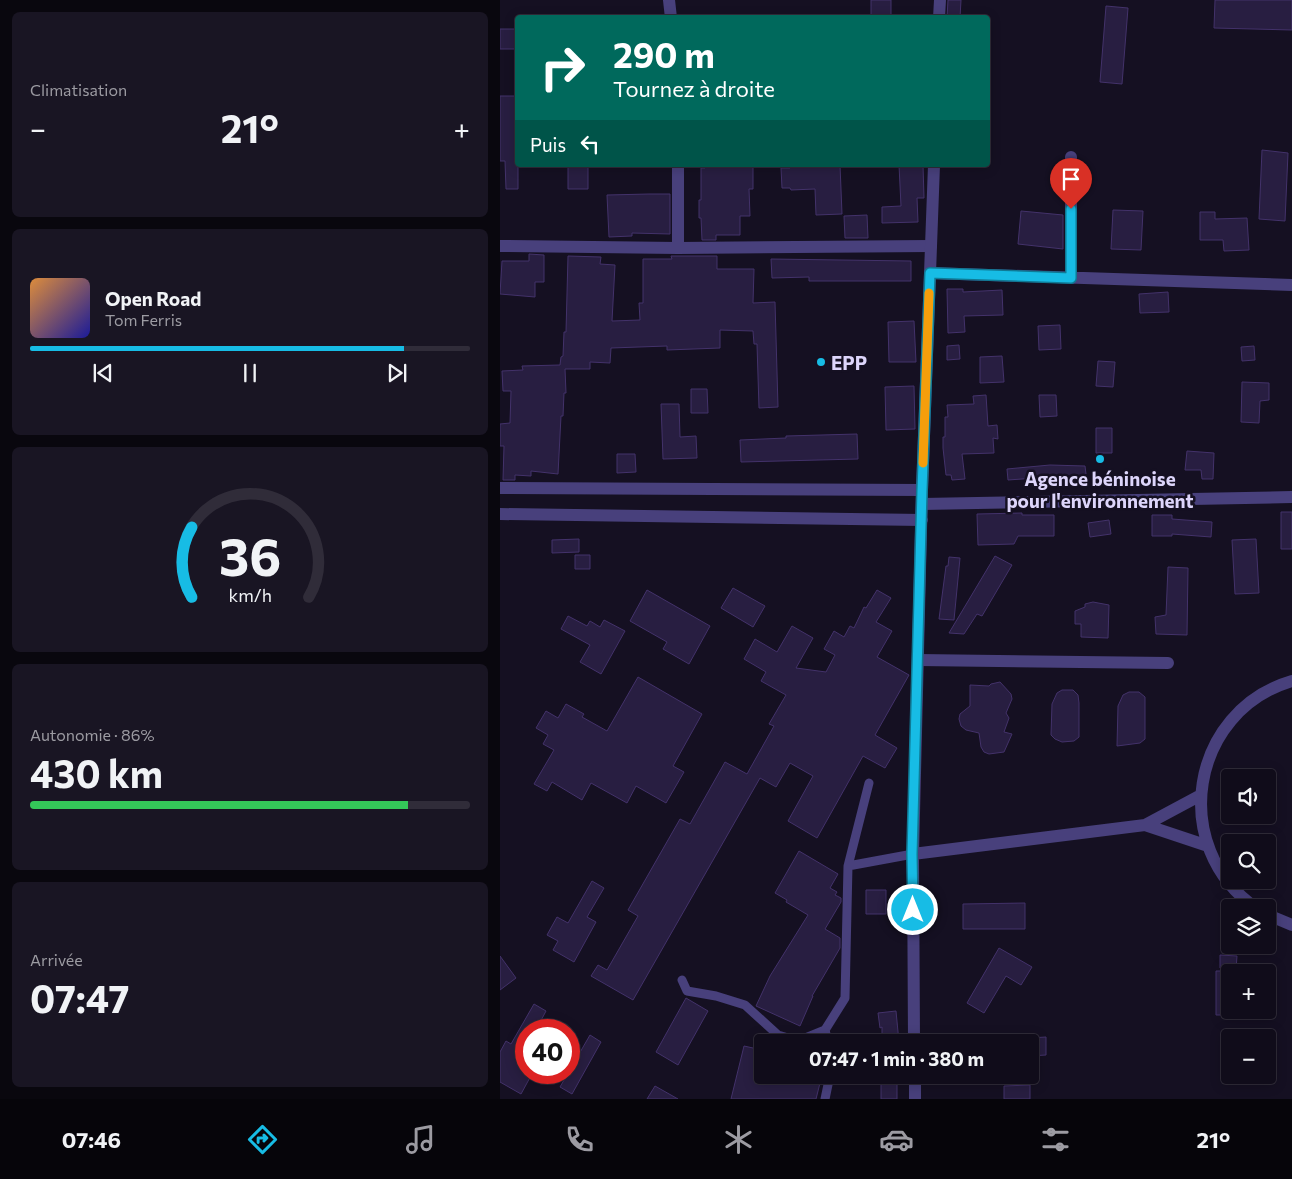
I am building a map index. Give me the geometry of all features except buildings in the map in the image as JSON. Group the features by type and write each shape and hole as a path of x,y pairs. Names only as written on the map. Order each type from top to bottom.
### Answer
{"street":[{"path":"669,0 671,15"},
{"path":"939,15 940,0"},
{"path":"1071,157 1071,278"},
{"path":"678,167 678,248"},
{"path":"914,1034 912,854 922,490 934,167"},
{"path":"500,246 678,248 931,246"},
{"path":"930,273 1292,285"},
{"path":"500,488 922,490"},
{"path":"922,504 1292,497"},
{"path":"500,514 922,520"},
{"path":"918,660 1168,662"},
{"path":"1246,899 1230,884 1221,872 1208,846 1204,829 1201,795 1203,777 1208,759 1216,742 1238,712 1267,690 1289,680"},
{"path":"912,854 1145,825 1201,795"},
{"path":"1145,825 1208,846"},
{"path":"1276,918 1292,925"},
{"path":"915,1084 915,1099"}],"lane":[{"path":"682,980 687,991 716,996 744,1005 778,1035 798,1041 825,1030 845,998 848,866 869,783"},
{"path":"848,866 912,854"},
{"path":"825,1030 826,1034"},
{"path":"825,1099 828,1084"}],"slow traffic":[{"path":"923,463 929,293"}],"place":[{"name":"EPP","path":"821,362"},
{"name":"Agence béninoise pour l'environnement","path":"1100,459"}],"route":[{"path":"913,910 912,854 930,273 1071,278 1071,209"}]}
